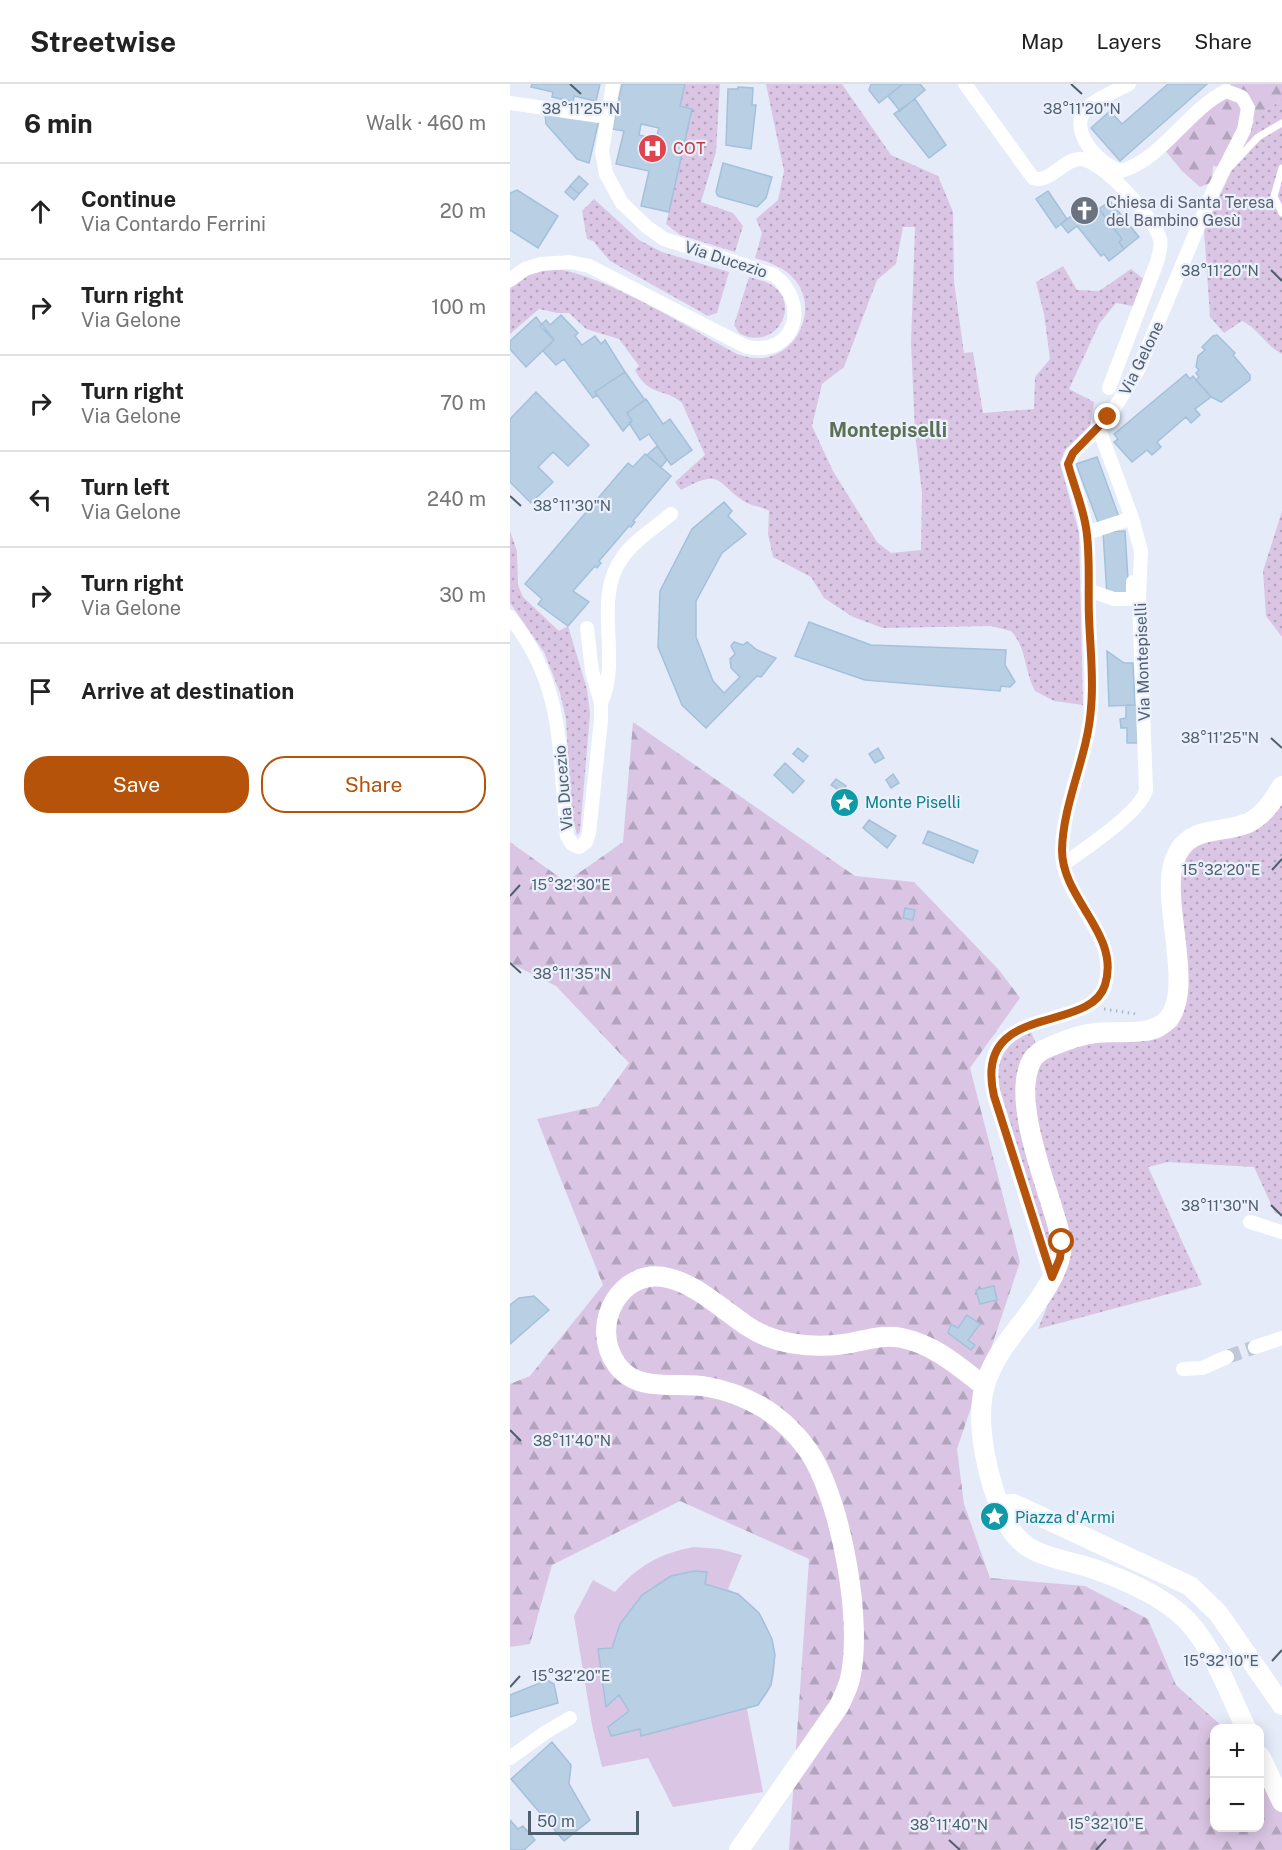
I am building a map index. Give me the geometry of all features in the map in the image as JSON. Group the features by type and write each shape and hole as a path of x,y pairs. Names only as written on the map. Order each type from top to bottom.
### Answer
{"street":[{"name":"Via Ducezio","path":"510,280 525,269 542,264 580,263 613,276 747,347 761,348 772,345 783,339 791,328 795,315 794,300 787,286 774,275 664,239 646,227 622,203 610,186 602,162 602,142 613,84"},
{"path":"965,84 1033,178 1043,178 1079,158 1113,173"},
{"path":"1108,387 1157,262 1161,244 1157,231 1113,173 1098,158 1081,129 1082,117 1095,102 1129,84"},
{"name":"Via Gelone","path":"1052,1277 994,1096 990,1074 996,1054 1016,1032 1091,1003 1104,988 1108,967 1102,941 1074,893 1064,864 1065,828 1091,707 1087,533 1068,464 1073,453 1099,429 1126,392 1138,370 1220,177 1244,130 1249,115 1242,97 1226,91 1211,100 1138,164 1113,173"},
{"path":"510,103 606,117"},
{"name":"Via Montepiselli","path":"1064,864 1098,841 1145,797 1139,542 1099,429"},
{"path":"601,703 610,678 609,605 614,574 629,550 671,514"},
{"path":"1087,533 1132,518"},
{"path":"1088,590 1114,599 1133,596 1132,546 1139,542"},
{"name":"Via Ducezio","path":"510,617 535,653 551,690 557,717 567,836 575,846 586,842 589,833 601,703 592,671 586,628"},
{"path":"1244,1724 1208,1650 1184,1617 1166,1604 1113,1576 1029,1548 1010,1528 1000,1505 985,1454 981,1417 984,1386 994,1362 1052,1277 1060,1258 1062,1242 1027,1118 1027,1082 1031,1061 1040,1052 1065,1041 1089,1034 1151,1029 1169,1017 1178,994 1170,889 1172,870 1178,852 1190,838 1198,834 1244,824 1255,819 1272,803 1282,786"},
{"path":"1250,1222 1282,1232"},
{"path":"739,1850 839,1706 850,1680 854,1631 852,1595 831,1500 807,1448 793,1432 762,1407 707,1386 653,1384 640,1382 627,1375 618,1367 605,1341 608,1312 622,1291 644,1280 667,1277 689,1287 753,1330 778,1340 810,1346 844,1344 883,1337 919,1342 940,1352 984,1386"},
{"path":"1255,1347 1282,1338"},
{"path":"1183,1369 1202,1368 1227,1357"},
{"path":"1000,1505 1014,1504 1190,1586 1218,1613 1282,1705"},
{"path":"510,1758 570,1718"},
{"path":"1264,1764 1282,1802"}],"lane":[{"path":"1220,177 1258,137 1282,123"},
{"path":"1282,168 1274,196 1282,213"}],"green space":[{"path":"685,84 720,84 716,152 701,202 733,213 743,226 735,252 680,235 666,224 692,109 680,106"},
{"path":"766,84 842,84 891,155 938,176 953,212 954,282 964,353 973,352 983,413 1034,409 1035,377 1050,359 1044,314 1036,282 1063,266 1077,290 1099,291 1131,269 1146,281 1138,307 1116,303 1099,324 1069,389 1094,402 1090,426 1065,450 1060,463 1079,533 1083,705 1054,701 1035,691 1023,652 1011,631 991,626 883,628 853,617 824,598 811,577 773,557 768,534 769,511 747,503 713,479 705,479 681,490 675,482 705,455 682,403 676,398 652,389 640,379 635,370 639,366 619,339 586,329 569,313 539,309 510,334 510,289 526,276 546,269 588,277 614,288 737,354 760,358 780,352 797,336 802,325 805,302 802,290 786,272 755,258 762,233 756,219 778,200 784,171","holes":["903,227 915,227 911,342 915,433 922,493 921,550 891,553 877,542 833,471 812,426 822,384 844,367 877,280 896,264"]},
{"path":"1231,84 1282,84 1282,99 1237,133 1223,167 1213,166 1212,182 1200,187 1182,171 1164,149 1216,102"},
{"path":"1282,99 1282,354 1271,347 1248,324 1242,321 1224,333 1210,317 1204,230 1255,119"},
{"path":"594,199 639,240 662,252 729,272 717,313 708,316 610,261 593,241 587,239 582,211"},
{"path":"749,277 772,285 784,300 785,310 778,328 761,337 750,337 739,333 734,325"},
{"path":"1282,511 1282,637 1266,616 1263,571"},
{"path":"510,531 517,551 518,585 523,597 559,631 568,626 587,689 590,714 580,832 577,835 571,811 566,719 560,693 544,652 510,603"},
{"path":"633,722 855,876 914,882 999,970 1020,998 970,1068 1020,1262 957,1449 964,1504 990,1578 1085,1586 1148,1619 1176,1685 1220,1724 1210,1724 1210,1832 1264,1832 1264,1764 1282,1780 1282,1850 789,1850 809,1559 680,1501 552,1565 530,1644 510,1647 510,1384 530,1376 603,1285 537,1119 598,1106 629,1063 556,986 510,963 510,842 566,882 623,842"},
{"path":"1282,803 1282,1215 1275,1213 1254,1167 1168,1162 1148,1167 1202,1285 1038,1329 1061,1272 1031,1103 1037,1061 1058,1050 1111,1040 1148,1041 1160,1038 1177,1026 1183,1015 1186,991 1176,906 1183,859 1197,845"},
{"path":"1031,1032 1036,1044 1028,1051 1052,1257 997,1080 1002,1057 1010,1045"},
{"path":"694,1547 720,1549 742,1555 728,1589 738,1594 761,1616 771,1639 775,1667 768,1693 759,1703 747,1709 763,1792 673,1807 648,1758 602,1767 592,1725 574,1616 593,1580 615,1592 632,1575 650,1562"}],"building":[{"path":"532,84 600,84 596,101 574,96 573,102 552,97 553,92 531,87"},
{"name":"COT","path":"622,84 685,84 680,106 692,109 669,212 641,206 649,171 616,164 624,131 612,129","holes":["641,124 659,128 656,139 639,135"]},
{"path":"871,84 903,84 879,103 869,90"},
{"path":"903,84 920,84 925,90 900,111 888,96"},
{"path":"1168,84 1207,84 1120,161 1091,128 1110,111 1122,124"},
{"path":"738,87 753,88 752,105 756,105 751,149 726,145 728,89 738,89"},
{"path":"915,99 946,145 929,158 894,114"},
{"path":"545,113 599,120 589,163 577,159 546,124"},
{"path":"723,163 772,177 766,198 757,207 718,196 716,192"},
{"path":"579,176 588,184 579,194 570,186"},
{"path":"570,186 579,194 574,200 565,192"},
{"path":"517,190 558,216 538,248 510,230 510,193"},
{"path":"1048,191 1067,219 1056,228 1036,199"},
{"path":"1092,200 1122,239 1119,242 1124,249 1109,261 1104,254 1101,256 1077,226 1068,233 1061,224"},
{"path":"1110,201 1139,237 1124,249 1119,242 1122,239 1099,209"},
{"path":"561,315 578,333 575,336 582,345 595,336 601,344 605,340 625,372 595,392 597,395 593,398 564,359 556,365 543,351 554,340 540,326 546,320 550,325"},
{"path":"536,317 554,340 526,367 510,349 510,341"},
{"path":"1217,335 1235,353 1233,355 1250,375 1250,380 1221,402 1211,397 1196,380 1199,377 1196,373 1199,370 1196,367 1198,356 1205,350 1202,347"},
{"path":"625,372 645,400 627,413 632,421 623,431 595,392"},
{"path":"1186,374 1190,379 1193,376 1211,397 1195,409 1200,415 1191,423 1186,417 1157,442 1161,447 1152,455 1147,450 1132,462 1114,442 1118,439 1114,434"},
{"path":"536,392 589,445 568,466 553,452 538,467 553,482 531,503 510,482 510,419"},
{"path":"646,399 663,424 670,419 692,450 671,465 649,434 640,440 629,423 632,421 627,413"},
{"path":"657,446 667,460 661,467 647,455"},
{"path":"645,454 671,476 633,521 635,522 631,527 629,526 599,561 601,563 597,568 595,566 573,591 589,602 568,626 538,604 542,599 525,584 628,463 633,467"},
{"path":"1097,457 1119,517 1099,525 1076,464"},
{"path":"724,502 732,511 728,516 746,534 722,553 696,601 696,637 713,681 724,693 740,677 731,668 730,659 735,654 731,646 734,642 743,645 747,642 757,650 776,658 761,677 757,676 706,728 682,705 658,647 660,591 692,529"},
{"path":"1125,531 1129,595 1107,596 1103,532"},
{"path":"809,622 871,645 1006,650 1005,665 1015,682 1010,687 1001,686 1000,691 865,680 795,656"},
{"path":"1107,651 1124,663 1133,663 1135,705 1109,706"},
{"path":"1126,705 1140,705 1142,743 1127,743 1127,728 1121,728 1120,719 1126,718"},
{"path":"798,748 808,756 803,762 793,754"},
{"path":"878,748 884,758 875,763 869,754"},
{"path":"785,763 804,781 793,793 774,775"},
{"path":"893,774 899,783 891,788 886,780"},
{"path":"836,779 846,786 842,792 831,785"},
{"path":"869,820 896,836 887,848 863,828"},
{"path":"928,831 978,851 973,863 923,843"},
{"path":"905,908 915,910 913,920 903,918"},
{"path":"994,1286 997,1300 980,1304 976,1290"},
{"path":"534,1296 549,1310 510,1344 510,1305 519,1298"},
{"path":"967,1315 980,1324 968,1340 975,1345 971,1350 948,1333 951,1324 958,1328"},
{"path":"694,1571 707,1572 705,1584 738,1594 759,1613 772,1639 775,1655 771,1685 758,1705 641,1736 640,1729 611,1736 608,1727 629,1711 619,1695 606,1707 598,1649 612,1648 620,1624 642,1595 671,1576"},
{"path":"547,1680 554,1684 558,1703 510,1717 510,1695"},
{"path":"552,1742 571,1765 569,1784 590,1820 564,1841 511,1779"},
{"path":"510,1820 518,1829 523,1826 535,1840 524,1850 510,1850"}],"tunnel":[{"path":"1227,1357 1255,1347"}],"place":[{"name":"COT","path":"652,148"},
{"name":"Chiesa di Santa Teresa del Bambino Gesù","path":"1085,211"},
{"name":"Monte Piselli","path":"844,802"},
{"name":"Piazza d'Armi","path":"994,1517"}],"district":[{"name":"Montepiselli","path":"888,430"}],"route":[{"path":"1062,1242 1060,1258 1052,1277 994,1096 990,1074 1001,1045 1016,1032 1091,1003 1099,996 1106,980 1108,967 1102,941 1074,893 1068,879 1062,851 1091,707 1087,533 1068,464 1073,453 1099,429 1108,417"}]}
